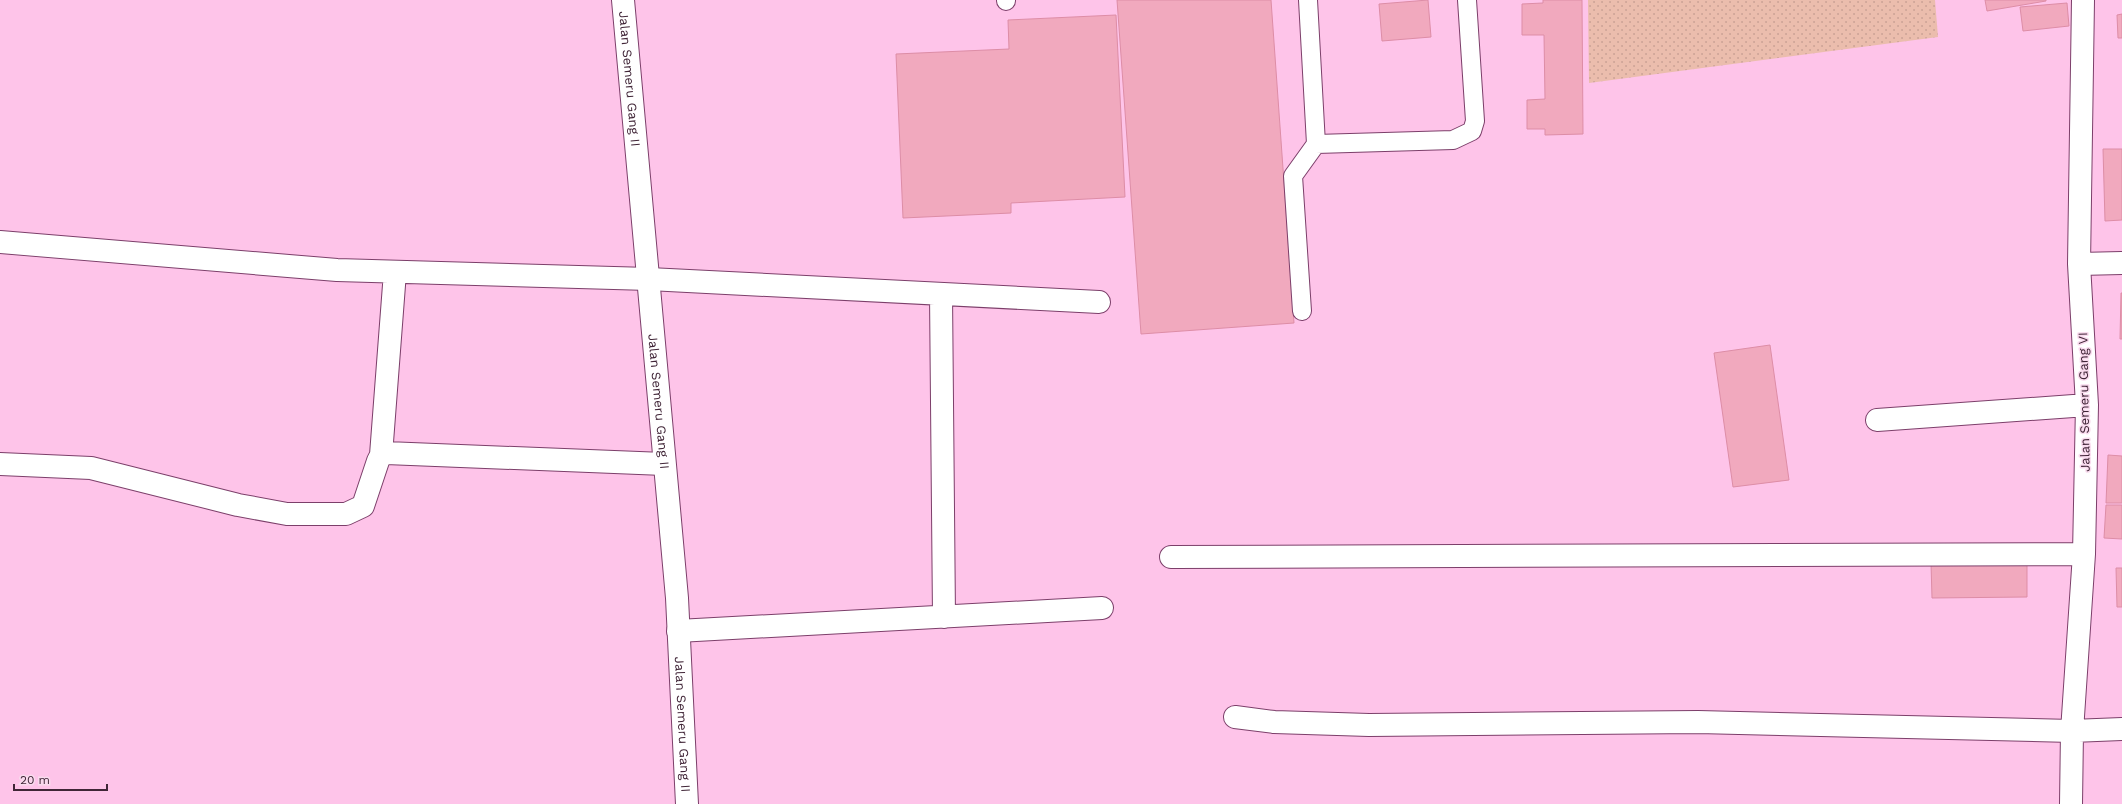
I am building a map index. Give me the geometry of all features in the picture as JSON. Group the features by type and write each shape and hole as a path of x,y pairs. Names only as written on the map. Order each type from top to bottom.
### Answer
{"street":[{"name":"Jalan Semeru Gang II","path":"623,0 649,279 678,631 687,804"},
{"name":"Jalan Semeru Gang VI","path":"2071,804 2072,731 2084,554 2087,405 2079,264 2083,0"},
{"path":"0,242 337,270 649,279 1099,302"},
{"path":"2079,264 2122,263"},
{"path":"0,464 91,468 238,504 287,514 346,514 357,510 363,506 381,455 395,272"},
{"path":"941,294 944,617"},
{"path":"1877,420 2087,405"},
{"path":"381,455 392,453 434,457 664,464"},
{"path":"1171,557 2084,554"},
{"path":"678,631 1102,608"},
{"path":"1235,717 1274,722 1369,725 1698,722 2072,731 2122,729"}],"lane":[{"path":"1302,311 1293,176 1316,144 1308,0"},
{"path":"1316,144 1453,140 1472,131 1475,121 1467,0"}],"shaded area":[{"path":"1588,0 1935,0 1938,37 1589,83"}],"building":[{"path":"1117,0 1271,0 1294,323 1141,334"},
{"path":"1428,0 1431,37 1382,41 1379,4"},
{"path":"1543,0 1582,0 1583,134 1545,135 1545,129 1527,129 1527,100 1545,99 1544,35 1522,35 1522,4 1543,3"},
{"path":"1985,0 2046,0 2046,1 1987,11"},
{"path":"2067,3 2069,26 2023,31 2020,7"},
{"path":"2122,14 2122,38 2118,38 2117,15"},
{"path":"1116,15 1125,197 1011,203 1011,213 903,218 896,54 1009,49 1008,20"},
{"path":"2103,149 2122,149 2122,220 2105,221"},
{"path":"2121,293 2122,339 2120,339"},
{"path":"1770,345 1789,480 1733,487 1714,353"},
{"path":"2108,455 2122,456 2122,503 2106,503"},
{"path":"2106,505 2122,505 2122,539 2104,538"},
{"path":"2027,562 2027,597 1932,598 1931,563"},
{"path":"2116,568 2122,568 2122,607 2117,607"}]}
